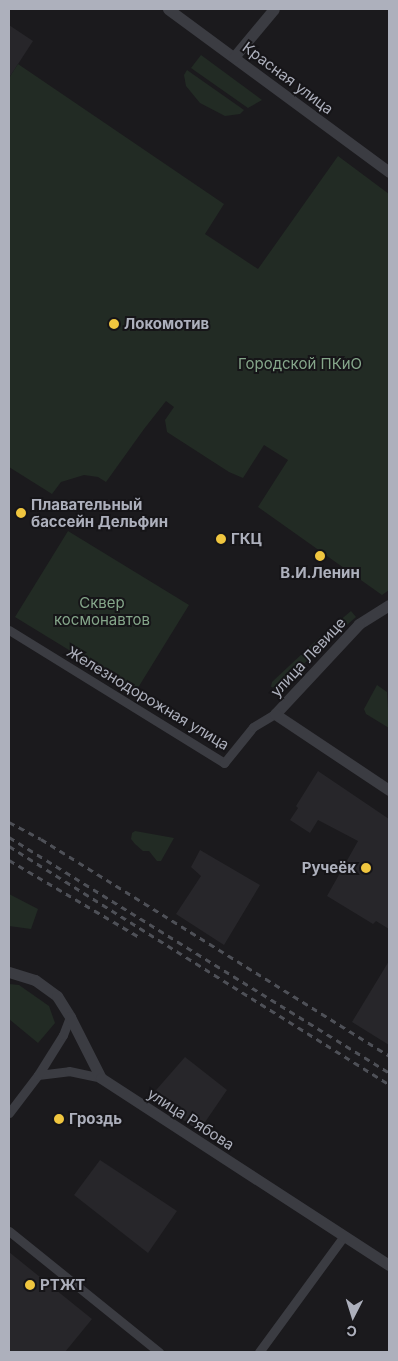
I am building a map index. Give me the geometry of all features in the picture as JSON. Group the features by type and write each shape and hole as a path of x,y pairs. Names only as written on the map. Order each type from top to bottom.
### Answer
{"street":[{"name":"Красная улица","path":"168,9 389,172"},
{"path":"234,57 274,9"},
{"name":"улица Левице","path":"275,714 359,624 389,605"},
{"name":"Железнодорожная улица","path":"9,630 25,642 224,763 253,728 275,714"},
{"path":"275,714 389,790"},
{"path":"9,972 35,980 57,996 70,1016 101,1078"},
{"path":"9,1112 38,1075 63,1035 70,1016"},
{"path":"38,1075 69,1071 101,1078"},
{"name":"улица Рябова","path":"101,1078 389,1265"},
{"path":"9,1231 159,1352"},
{"path":"259,1352 344,1236"}],"shaded area":[{"path":"9,25 33,41 9,78"},
{"name":"Ручеёк","path":"318,771 389,819 389,929 376,921 373,924 327,896 358,841 318,820 310,833 290,820 298,808 296,806"},
{"path":"200,850 260,885 224,945 176,914 201,876 191,867"},
{"path":"389,961 389,1045 352,1022"},
{"path":"185,1057 227,1090 199,1131 150,1097"},
{"path":"100,1160 177,1211 148,1253 74,1195"},
{"name":"РТЖТ","path":"9,1252 92,1319 65,1352 9,1352"}],"green space":[{"path":"201,55 262,100 248,108 191,68"},
{"name":"Городской ПКиО","path":"18,64 224,204 205,234 258,269 338,156 389,194 389,590 382,595 258,507 288,460 264,445 243,478 229,472 167,432 165,420 174,407 166,401 106,482 98,477 84,475 61,482 52,494 9,467 9,78"},
{"path":"187,70 244,110 240,114 225,116 200,103 186,86 184,75"},
{"name":"Сквер космонавтов","path":"68,531 189,605 136,691 15,617"},
{"path":"351,611 356,617 331,639 325,633"},
{"path":"320,637 326,643 278,688 271,687 272,682"},
{"path":"377,685 387,692 389,728 366,714 364,709"},
{"path":"135,831 174,838 161,861 157,861 149,851 143,851 135,844 131,839 132,833"},
{"path":"9,894 38,909 31,929 9,926"},
{"path":"9,984 19,985 49,1006 55,1023 38,1043 9,1019"}],"railway":[{"path":"9,822 41,839 389,1056"},
{"path":"9,837 389,1073"},
{"path":"9,846 389,1084"},
{"path":"9,860 141,938"}],"place":[{"name":"Локомотив","path":"114,324"},
{"name":"Плавательный бассейн Дельфин","path":"21,513"},
{"name":"ГКЦ","path":"221,539"},
{"name":"В.И.Ленин","path":"320,556"},
{"name":"Ручеёк","path":"366,868"},
{"name":"Гроздь","path":"59,1119"},
{"name":"РТЖТ","path":"30,1285"}]}
